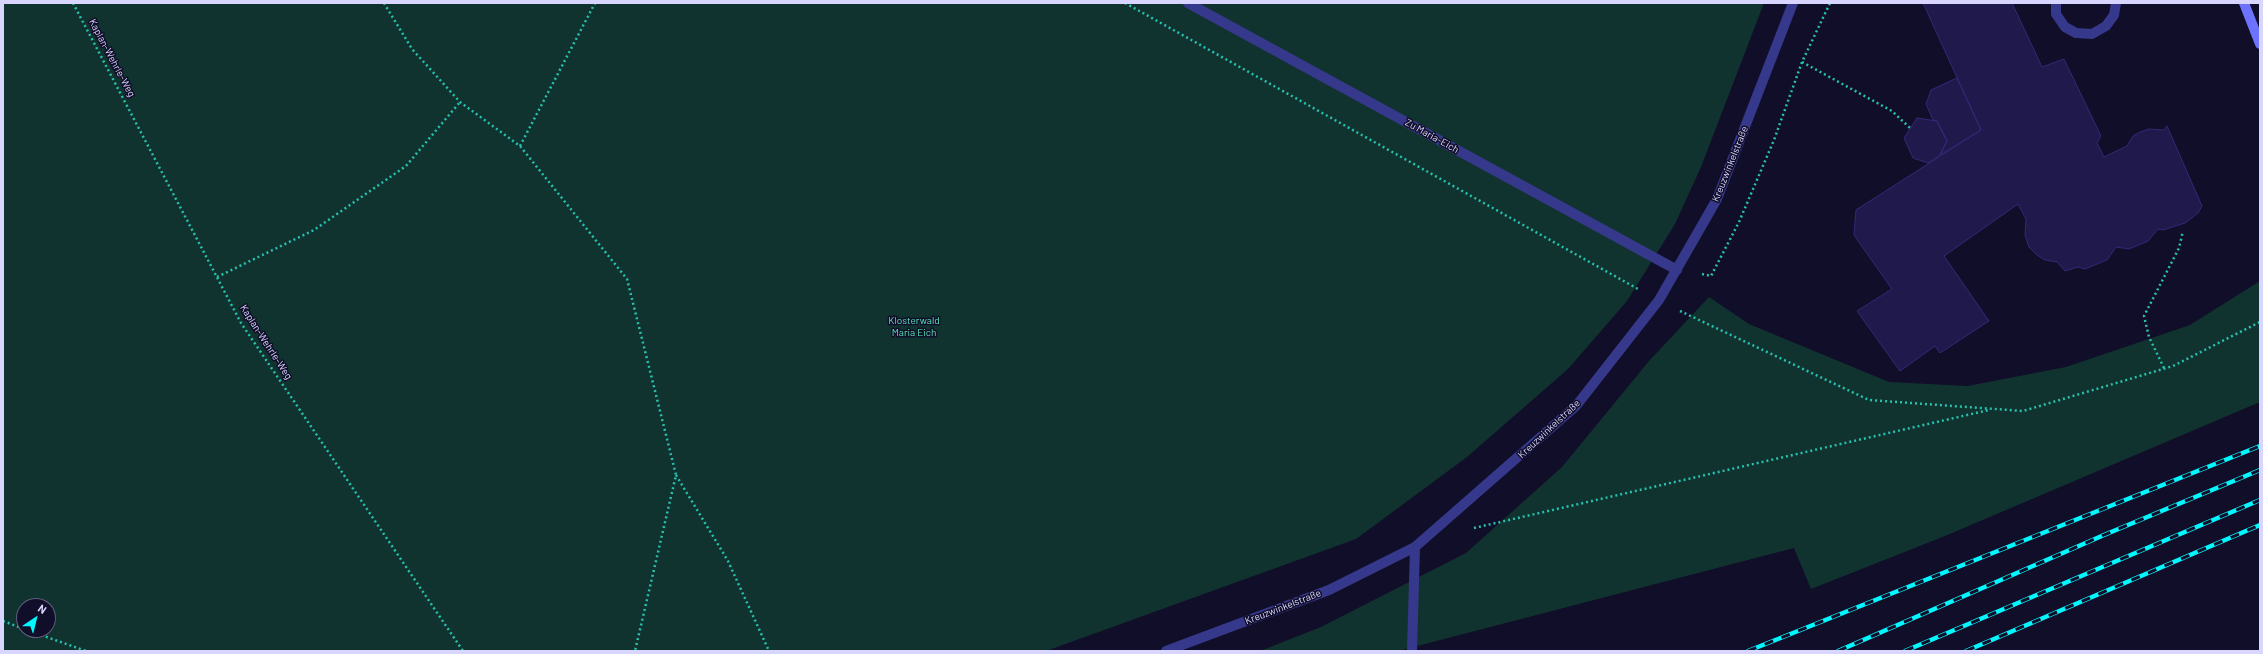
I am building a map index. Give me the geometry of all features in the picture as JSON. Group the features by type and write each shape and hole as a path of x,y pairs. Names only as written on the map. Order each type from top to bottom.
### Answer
{"main road":[{"path":"2244,3 2260,44"}],"street":[{"name":"Zu Maria-Eich","path":"1188,3 1677,270"},
{"name":"Kreuzwinkelstraße","path":"1166,651 1329,590 1415,547 1576,406 1659,300 1717,199 1793,3"},
{"path":"2056,3 2056,14 2065,26 2076,33 2092,34 2106,26 2114,15 2116,3"},
{"path":"1412,651 1415,547"}],"path":[{"name":"Kaplan-Wehrle-Weg","path":"74,3 241,323 463,651"},
{"path":"384,3 412,50 460,102 520,146 627,279 676,474 728,561 769,651"},
{"path":"520,146 595,3"},
{"path":"1125,3 1659,300 1869,400 2023,411 2173,366 2260,322"},
{"path":"1711,276 1739,222 1774,140 1802,62 1830,3"},
{"path":"1802,62 1892,111 1910,128"},
{"path":"217,277 314,230 406,166 460,102"},
{"path":"2164,368 2149,337 2144,316 2179,248 2183,231"},
{"path":"1473,529 1993,409"},
{"path":"635,651 676,474"},
{"path":"3,621 16,626"},
{"path":"49,638 86,651"}],"green space":[{"name":"Klosterwald Maria Eich","path":"3,3 1764,3 1701,167 1675,224 1627,301 1568,369 1467,457 1356,539 1046,651 3,651"},
{"path":"2260,281 2260,402 1945,536 1811,589 1794,548 1398,651 1260,651 1321,627 1466,553 1562,467 1649,361 1709,297 1749,324 1889,382 1968,386 2066,367 2190,325"}],"building":[{"path":"1923,3 2012,3 2042,67 2064,59 2101,136 2097,143 2104,157 2127,146 2133,136 2140,132 2149,129 2164,130 2167,126 2202,206 2198,213 2185,223 2163,230 2158,229 2148,241 2129,249 2116,247 2107,260 2085,269 2078,267 2065,271 2057,262 2045,260 2029,247 2025,235 2026,219 2018,204 1944,256 1989,321 1940,353 1935,346 1900,371 1857,311 1892,289 1854,235 1856,210 1981,130"},
{"path":"1957,78 1981,130 1940,155 1947,141 1937,121 1933,120 1926,104 1931,90"},
{"path":"1917,118 1937,121 1947,141 1940,155 1928,163 1913,158 1904,138"}],"railway":[{"path":"1748,651 2260,446"},
{"path":"1838,651 2104,535 2260,470"},
{"path":"1905,651 2260,500"},
{"path":"1966,651 2260,525"}]}
